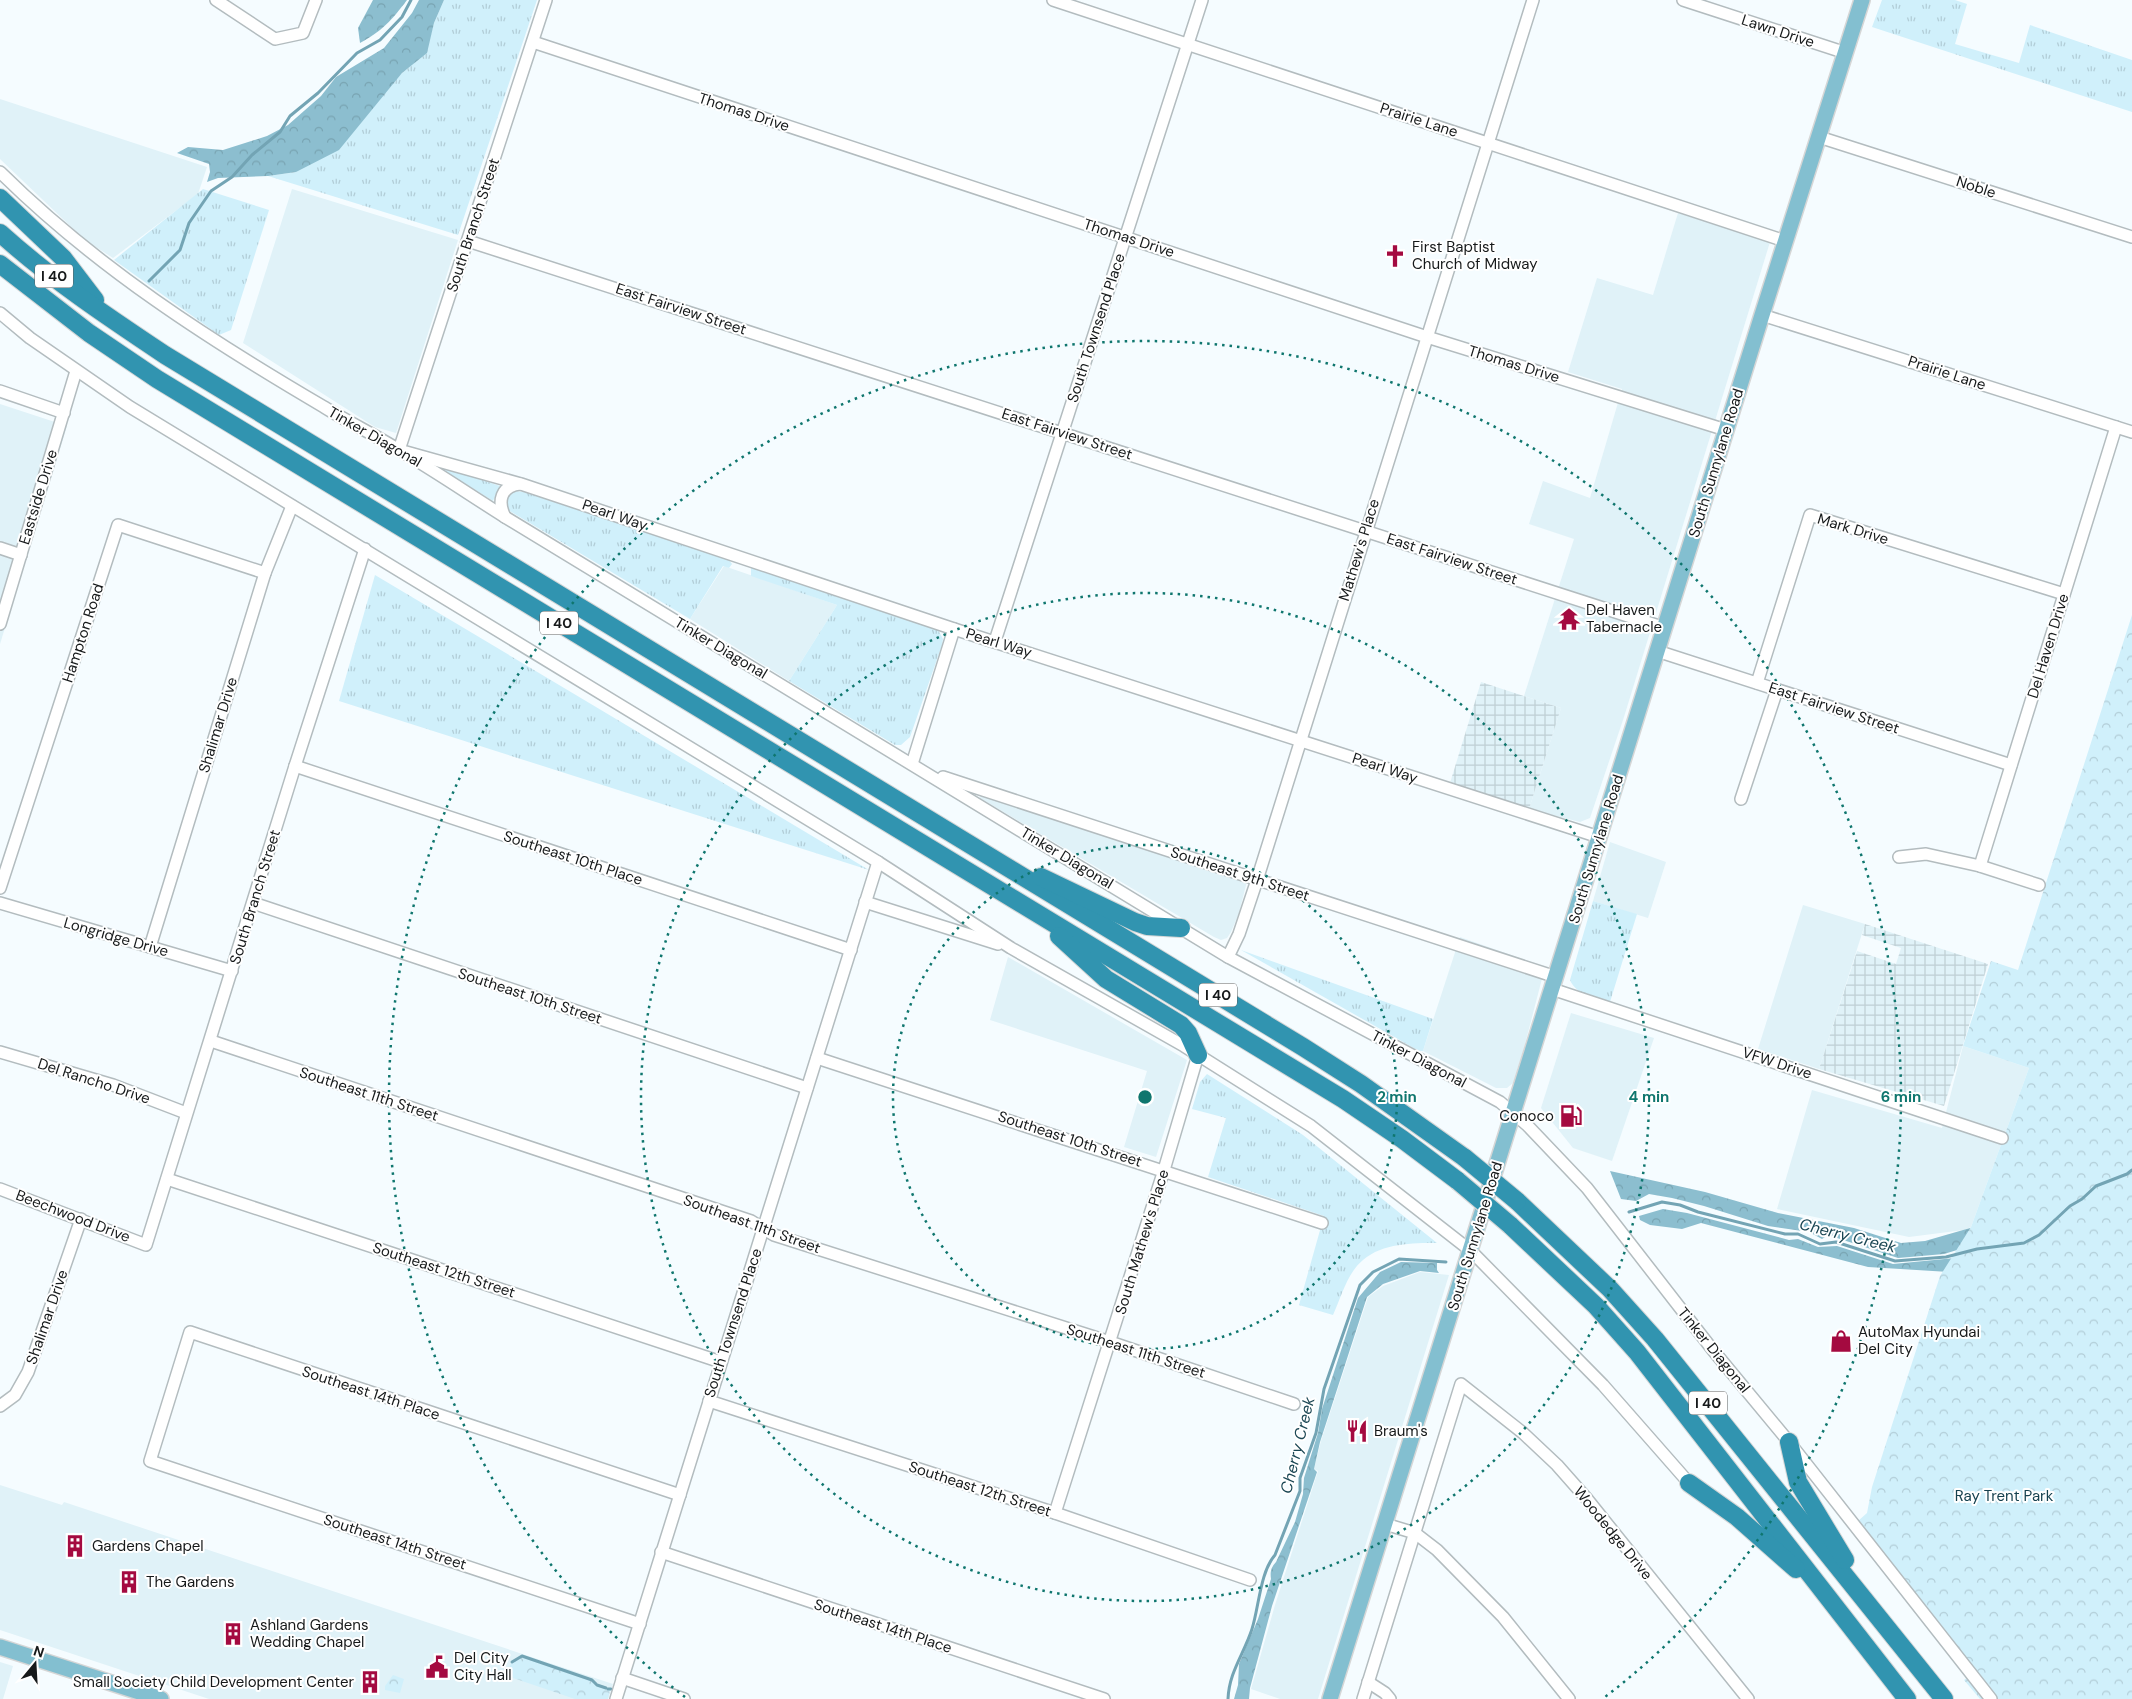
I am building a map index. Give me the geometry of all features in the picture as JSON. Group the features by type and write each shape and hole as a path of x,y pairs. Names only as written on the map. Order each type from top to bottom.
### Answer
{"highway":[{"path":"0,198 62,258 109,318"},
{"name":"I 40","path":"0,233 41,267 109,318 214,385 1303,1047 1362,1084 1465,1158 1518,1201 1610,1289 1655,1339 1944,1699"},
{"name":"I 40","path":"0,264 88,333 157,379 1343,1099 1402,1139 1458,1181 1510,1225 1596,1306 1637,1352 1907,1699"},
{"path":"0,279 88,333"},
{"path":"965,842 1135,922 1147,926 1181,928"},
{"path":"1031,910 1106,979 1181,1025 1188,1033 1198,1055"},
{"path":"1789,1442 1801,1486 1882,1620"},
{"path":"1689,1483 1737,1517 1827,1595"}],"main road":[{"name":"South Sunnylane Road","path":"1330,1699 1862,0"},
{"path":"0,1646 162,1699"}],"street":[{"path":"216,0 275,38 303,33 316,0"},
{"name":"South Branch Street","path":"399,450 546,0"},
{"name":"Prairie Lane","path":"1053,0 1785,241"},
{"name":"South Townsend Place","path":"995,641 1202,0"},
{"path":"1490,144 1533,0"},
{"name":"Lawn Drive","path":"1683,0 1846,53"},
{"name":"Thomas Drive","path":"533,42 1126,236 1427,337 1726,430"},
{"name":"Noble","path":"1820,137 2132,237"},
{"name":"Mathew's Place","path":"1228,957 1239,934 1257,880 1365,531 1490,144"},
{"name":"Tinker Diagonal","path":"0,172 95,257 215,342 322,407 399,450 505,517 1228,957 1500,1102 1527,1125 1587,1188 1717,1355 1789,1442 1991,1699"},
{"name":"East Fairview Street","path":"468,241 1665,628"},
{"path":"0,313 76,371 130,407 878,862 1011,948 1198,1055 1311,1126 1471,1250 1603,1385 1689,1483"},
{"name":"Prairie Lane","path":"1762,315 2132,432"},
{"name":"Eastside Drive","path":"0,624 76,371"},
{"path":"0,391 64,413"},
{"name":"Del Haven Drive","path":"1980,866 2116,427"},
{"name":"Pearl Way","path":"399,450 520,484 954,629 1599,838"},
{"path":"505,517 501,505 502,495 510,486 520,484"},
{"name":"Shalimar Drive","path":"150,947 265,573 292,506"},
{"name":"Mark Drive","path":"1757,683 1810,516 2064,594"},
{"name":"Hampton Road","path":"0,888 118,525 265,573"},
{"path":"0,548 21,554"},
{"name":"South Branch Street","path":"146,1245 295,766 366,549"},
{"path":"912,764 954,629"},
{"name":"East Fairview Street","path":"1657,651 2011,765"},
{"path":"1741,799 1777,690"},
{"name":"Southeast 10th Place","path":"295,766 851,950"},
{"name":"Southeast 9th Street","path":"924,771 1257,880 1554,983"},
{"path":"1899,857 1926,854 1980,866 2039,885"},
{"name":"South Townsend Place","path":"616,1699 878,862"},
{"path":"865,902 1011,948"},
{"name":"Longridge Drive","path":"0,903 232,971"},
{"name":"Southeast 10th Street","path":"253,903 807,1088"},
{"name":"VFW Drive","path":"1554,983 2002,1138"},
{"name":"Southeast 11th Street","path":"211,1041 751,1221 774,1235 1110,1342 1294,1404"},
{"name":"Del Rancho Drive","path":"0,1052 113,1085 186,1113"},
{"name":"South Mathew's Place","path":"1055,1513 1164,1170 1198,1055"},
{"name":"Southeast 10th Street","path":"817,1058 1322,1223"},
{"name":"Southeast 12th Street","path":"167,1179 721,1362"},
{"name":"Beechwood Drive","path":"0,1189 146,1245"},
{"name":"Shalimar Drive","path":"0,1406 15,1395 28,1372 80,1219"},
{"name":"Southeast 14th Place","path":"150,1461 190,1332 680,1495"},
{"name":"Woodedge Drive","path":"1415,1533 1461,1384 1523,1433 1557,1465 1587,1499 1748,1699"},
{"name":"Southeast 12th Street","path":"709,1401 1055,1513 1250,1580"},
{"name":"Southeast 14th Street","path":"150,1461 640,1624"},
{"path":"1385,1524 1415,1533 1438,1550 1503,1617 1569,1699"},
{"path":"1363,1699 1415,1533"},
{"name":"Southeast 14th Place","path":"661,1552 1104,1699"},
{"path":"622,1678 684,1699"},
{"path":"1368,1682 1385,1693 1390,1699"}],"shaded area":[{"path":"0,99 207,167 198,194 113,258 85,240 0,159"},
{"path":"292,189 458,240 396,433 375,427 243,343"},
{"path":"1678,213 1770,242 1624,717 1590,818 1580,822 1529,809 1561,708 1524,696 1574,539 1529,524 1543,481 1590,498 1622,389 1568,372 1597,278 1653,295"},
{"path":"0,404 67,426 0,644"},
{"path":"724,566 837,605 789,681 690,619"},
{"path":"1481,682 1561,708 1529,809 1450,783"},
{"path":"981,794 1247,881 1239,913 1231,932 1227,938 1221,940 1214,937 980,798"},
{"path":"1610,842 1666,862 1648,918 1593,901"},
{"path":"1803,905 1865,924 1819,1069 1758,1049"},
{"path":"1865,924 1988,964 1944,1106 1819,1069 1857,951 1896,964 1901,948 1862,935"},
{"path":"1460,937 1545,967 1524,1048 1513,1083 1507,1088 1496,1088 1423,1051"},
{"path":"1008,957 1187,1060 1156,1157 1124,1147 1147,1071 990,1020"},
{"path":"1571,1013 1654,1038 1612,1161 1573,1148 1541,1108"},
{"path":"1963,1046 2029,1068 1971,1227 1964,1230 1909,1237 1777,1209 1812,1090 1942,1128"},
{"path":"1420,1272 1449,1275 1318,1699 1280,1699 1251,1689 1275,1605 1318,1471 1314,1469 1321,1441 1368,1297 1383,1286"},
{"path":"0,1485 62,1505 64,1502 613,1684 608,1699 209,1699 0,1630"},
{"path":"0,1662 13,1666 3,1699 0,1699"}],"green space":[{"path":"373,0 407,0 386,24 375,34 360,43 358,28"},
{"path":"419,0 444,0 434,23 427,53 402,73 339,150 296,172 268,176 218,178 207,182 210,172 209,164 177,153 188,147 223,150 267,136 288,125 321,96 336,77 384,48 412,13"},
{"path":"444,0 537,0 458,235 268,176 296,172 426,53 434,23"},
{"path":"1882,0 1955,0 1967,4 1955,44 2019,63 2030,25 2132,60 2132,112 1872,27"},
{"path":"203,189 269,210 231,330 219,335 114,260"},
{"path":"432,463 500,486 493,501"},
{"path":"514,491 524,492 729,560 732,564 729,568 723,566 690,619 508,510 507,499"},
{"path":"751,568 937,628 943,639 942,645 910,737 901,745 895,745 789,681 837,605 751,576"},
{"path":"375,575 869,870 339,701"},
{"name":"Ray Trent Park","path":"2132,615 2132,1699 1980,1699 1964,1680 1976,1671 1858,1521 1867,1513 1872,1487 1940,1276 1971,1227 2029,1068 1963,1046 1991,961 2018,970"},
{"path":"1593,901 1637,914 1610,1002 1582,992 1570,980"},
{"path":"1241,950 1433,1019 1423,1051 1419,1051"},
{"path":"1207,1074 1303,1135 1437,1243 1398,1245 1371,1254 1357,1265 1345,1286 1333,1315 1299,1305 1324,1216 1208,1177 1226,1118 1192,1109 1200,1082"},
{"path":"1610,1171 1705,1192 1778,1213 1854,1228 1901,1243 1925,1241 1977,1226 1980,1243 1944,1254 1898,1258 1828,1235 1822,1239 1809,1232 1768,1226 1672,1198 1649,1194 1636,1201 1621,1199"},
{"path":"1663,1209 1687,1213 1789,1240 1798,1239 1818,1247 1837,1246 1893,1264 1986,1255 1949,1272 1868,1267 1701,1223 1682,1229 1650,1225 1640,1220 1639,1216"},
{"path":"1401,1262 1437,1263 1439,1273 1420,1271 1383,1284 1367,1297 1320,1442 1314,1469 1317,1472 1272,1606 1250,1688 1249,1699 1234,1699 1238,1685 1239,1664 1258,1619 1271,1579 1271,1570 1295,1522 1303,1494 1304,1478 1318,1433 1322,1409 1358,1298 1380,1272"},
{"path":"522,1657 592,1681 599,1687 610,1690 608,1699 575,1699 507,1676 511,1663"},
{"path":"393,1675 404,1679 400,1693 385,1690 385,1686"}],"waterway":[{"path":"149,281 180,250 189,223 211,191 232,177 252,155 280,132 290,116 318,93 357,53 380,40 402,17 411,0"},
{"name":"Cherry Creek","path":"1629,1212 1662,1202 1680,1205 1698,1212 1785,1234 1798,1234 1820,1244 1836,1242 1895,1261 1946,1257 1977,1249 2024,1243 2039,1235 2070,1206 2082,1199 2096,1186 2127,1174 2132,1170"},
{"name":"Cherry Creek","path":"1228,1699 1231,1680 1252,1629 1266,1571 1275,1555 1300,1491 1300,1478 1316,1433 1324,1389 1360,1285 1373,1272 1399,1259 1446,1262"},
{"path":"512,1662 522,1656 592,1680 597,1685 606,1688"}],"place":[{"name":"First Baptist Church of Midway","path":"1395,256"},
{"name":"Del Haven Tabernacle","path":"1569,619"},
{"name":"Conoco","path":"1571,1116"},
{"name":"AutoMax Hyundai Del City","path":"1841,1341"},
{"name":"Braum's","path":"1357,1431"},
{"name":"Gardens Chapel","path":"75,1546"},
{"name":"The Gardens","path":"129,1582"},
{"name":"Ashland Gardens Wedding Chapel","path":"233,1634"},
{"name":"Del City City Hall","path":"437,1667"},
{"name":"Small Society Child Development Center","path":"370,1682"}]}
